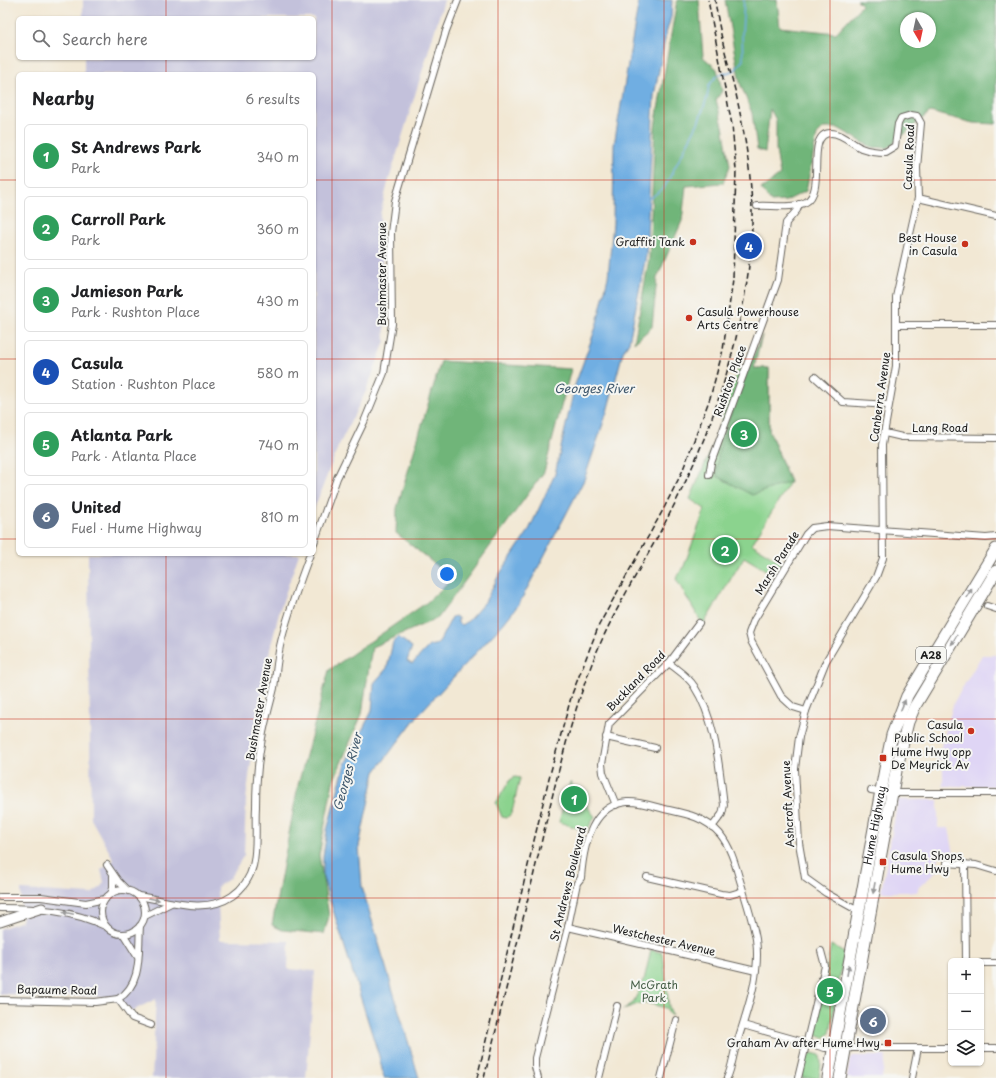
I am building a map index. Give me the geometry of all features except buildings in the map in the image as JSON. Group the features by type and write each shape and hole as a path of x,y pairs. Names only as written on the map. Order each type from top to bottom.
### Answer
{"highway":[{"name":"Hume Highway","path":"840,1078 881,792 892,735 907,696 995,550"},
{"name":"Hume Highway","path":"881,792 900,749 915,706 996,571"},
{"name":"Hume Highway","path":"828,1078 864,913"}],"main road":[{"path":"0,922 42,908"}],"street":[{"name":"Bushmaster Avenue","path":"316,537 337,478 364,422 384,373 392,324 391,233 395,200 446,31 458,0"},
{"name":"Casula Road","path":"799,204 806,202 811,198 816,187 817,150 823,135 835,133 866,149 885,152 895,146 900,120 908,115 917,116 921,122 917,168 918,198 996,216"},
{"name":"Canberra Avenue","path":"883,530 882,458 888,405 896,366 896,297 918,198"},
{"path":"757,206 799,204"},
{"name":"Rushton Place","path":"708,475 711,463 778,280 786,223 797,210 799,204"},
{"path":"897,325 996,325"},
{"path":"815,377 844,402 888,405"},
{"name":"Lang Road","path":"885,433 902,437 996,438"},
{"name":"Marsh Parade","path":"806,711 793,707 781,696 751,641 749,633 751,627 806,534 812,528 827,526 986,538 996,537"},
{"name":"Ashcroft Avenue","path":"864,913 807,881 803,874 799,843 795,769 796,754 806,711 831,651 876,577 884,558 883,530"},
{"path":"986,538 995,550"},
{"name":"Bushmaster Avenue","path":"138,896 171,903 205,905 226,900 233,896 242,887 253,868 256,857 256,807 262,737 274,688 280,646 309,556"},
{"path":"987,606 996,609"},
{"name":"Buckland Road","path":"616,805 603,773 602,764 609,724 613,718 669,662 699,623"},
{"path":"669,662 688,678 694,686 712,728 724,805 722,814 712,827"},
{"path":"606,737 655,748"},
{"path":"881,792 996,793"},
{"name":"St Andrews Boulevard","path":"538,1078 535,1067 535,1058 568,927 577,883 581,878 588,836 596,819 616,805 626,802 689,814 700,819 719,834 730,851 756,939 756,971 743,1025 727,1078"},
{"path":"946,863 965,864 996,871"},
{"path":"965,864 966,958"},
{"path":"107,866 128,891 138,896 142,902 145,916 140,926 135,981 126,994 118,999 132,1018 151,1025"},
{"path":"111,894 113,888 113,875"},
{"path":"647,877 721,894 730,894 743,891"},
{"path":"0,898 41,897 86,903 105,899 117,891 128,891"},
{"path":"105,899 101,912 105,926"},
{"name":"Bushmaster Avenue","path":"145,916 171,903"},
{"path":"0,908 42,908 84,917 105,926 117,934 124,935 131,933 140,926"},
{"name":"Westchester Avenue","path":"568,927 756,971"},
{"path":"124,935 138,956"},
{"path":"798,1078 808,1043 825,966 821,951"},
{"path":"984,963 996,962"},
{"name":"Bapaume Road","path":"3,999 95,1002 118,999"},
{"path":"599,1078 617,1006"},
{"path":"661,1078 676,1020"},
{"path":"743,1025 834,1049 948,1048"},
{"path":"912,1078 918,1048"},
{"path":"984,1048 996,1048"}],"shaded area":[{"path":"83,0 444,0 388,183 380,215 385,341 366,391 338,447 316,504 316,72 84,72 84,60 316,60 316,16 83,16"},
{"path":"88,556 298,556 280,609 269,654 256,726 246,799 244,855 229,879 217,887 220,940 289,941 288,969 315,971 306,1078 152,1078 156,999 132,1011 110,997 0,994 0,929 22,921 21,890 91,894 100,888 104,882 101,870 114,860 91,819"},
{"name":"Casula Public School","path":"982,655 996,655 996,786 943,786 943,760 937,760 954,702"},
{"path":"898,800 938,800 938,828 949,828 954,855 948,851 939,854 936,864 938,870 919,887 917,892 881,892"},
{"path":"853,1056 886,1056 882,1078 847,1078 850,1058"}],"green space":[{"path":"677,0 699,0 703,57 717,69 722,91 716,100 723,126 730,166 723,183 686,186 682,221 657,278 652,327 634,343 649,259 655,127"},
{"path":"725,0 777,0 780,27 836,33 862,5 857,0 996,0 996,124 973,123 930,112 888,148 871,147 838,128 824,128 817,135 806,191 786,201 771,202 761,189 780,175 776,150 776,120 770,109 765,152 757,149 752,113 740,83"},
{"path":"762,335 754,368 769,368 769,430 790,482 752,495 717,476 717,461 725,431"},
{"path":"441,361 571,369 544,472 438,618 372,647 362,714 333,782 319,855 329,916 324,934 282,930 272,925 298,785 329,670 426,603 453,579 396,533 397,508"},
{"path":"769,368 769,430 790,482 752,544 781,562 774,575 744,557 703,625 676,579 684,566 705,509 690,499 716,438 738,369"},
{"path":"515,777 520,778 512,812 507,818 502,817 496,803 510,780"},
{"path":"570,782 595,817 586,831 559,822"},
{"path":"831,945 844,953 830,1033 824,1038 816,1035 815,1029"},
{"name":"McGrath Park","path":"651,950 663,953 671,1016 666,1008 643,1002 622,1010 633,1003 644,980"},
{"path":"812,1053 820,1055 821,1063 819,1078 801,1078 806,1058"}],"water":[{"name":"Georges River","path":"639,0 672,0 671,17 666,34 654,96 646,256 629,342 623,352 607,412 584,480 519,604 503,624 419,714 375,772 359,846 362,887 419,1078 384,1078 379,1056 323,878 323,857 327,830 345,764 372,711 374,683 387,668 393,642 398,637 412,647 407,661 412,664 429,646 438,644 452,617 455,616 458,618 458,623 461,625 468,621 485,602 499,575 528,532 555,474 575,385 596,327 608,277 613,223 614,145"}],"waterway":[{"path":"649,199 664,188 682,154 698,123 707,98 709,85 717,76 735,70 743,60 742,34 744,0"}],"railway":[{"path":"477,1078 549,778 572,694 599,625 663,510 682,472 710,398 723,350 733,279 736,170 732,125 708,0"},
{"path":"484,1078 556,782 575,712 591,666 608,627 669,515 685,484 699,451 723,385 741,316 751,246 751,188 747,150 740,113 721,36 715,0"}],"place":[{"name":"Graffiti Tank","path":"693,242"},
{"name":"Best House in Casula","path":"965,244"},
{"name":"Casula","path":"749,246"},
{"name":"Casula Powerhouse Arts Centre","path":"689,318"},
{"name":"Jamieson Park","path":"744,434"},
{"name":"Carroll Park","path":"725,550"},
{"name":"Casula Public School","path":"971,731"},
{"name":"Hume Hwy opp De Meyrick Av","path":"883,758"},
{"name":"St Andrews Park","path":"574,799"},
{"name":"Casula Shops, Hume Hwy","path":"883,862"},
{"name":"Atlanta Park","path":"830,991"},
{"name":"United","path":"873,1021"},
{"name":"Graham Av after Hume Hwy","path":"888,1043"}]}
